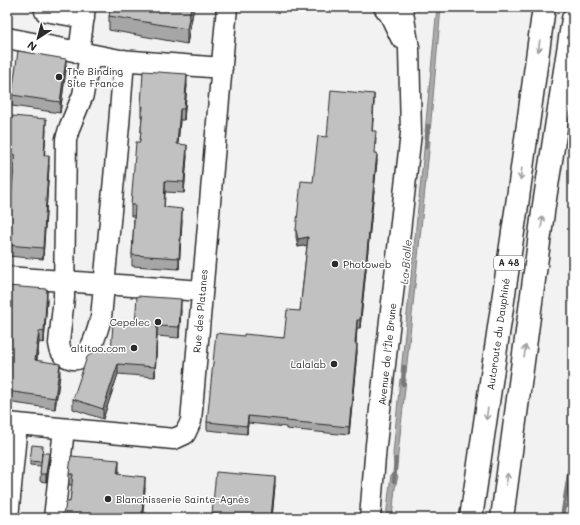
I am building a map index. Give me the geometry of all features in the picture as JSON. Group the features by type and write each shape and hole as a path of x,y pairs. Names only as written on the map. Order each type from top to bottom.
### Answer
{"highway":[{"name":"Autoroute du Dauphiné","path":"471,518 518,198 544,7"},
{"name":"A 48","path":"502,518 544,205 573,19"}],"street":[{"path":"46,7 45,11 84,12 83,95 66,139 67,182 64,297 59,343 60,350 71,359 80,358 92,347 101,318 119,132 124,60"},
{"name":"Rue des Platanes","path":"12,424 174,439 185,434 191,421 227,7"},
{"name":"Avenue de l'Île Brune","path":"384,7 390,15 402,42 410,71"},
{"name":"Avenue de l'Île Brune","path":"370,518 376,445 411,133 409,48 402,7"},
{"path":"7,38 84,54 124,60 222,68"},
{"path":"7,277 202,291"},
{"path":"8,518 12,424"},
{"path":"54,518 64,429"}],"shaded area":[{"path":"437,7 441,7 430,132 425,132"},
{"path":"425,140 430,141 406,373 401,372"},
{"path":"400,379 406,379 397,464 394,464 393,454"},
{"path":"391,474 398,476 395,488 392,518 386,518"}],"building":[{"path":"111,7 191,7 187,29 109,16"},
{"path":"18,51 66,59 60,102 12,95"},
{"path":"143,71 187,74 184,109 180,109 177,144 187,145 184,182 165,181 164,207 182,209 179,258 132,255 135,205 131,205 136,142 140,142 143,106 141,106"},
{"name":"Photoweb","path":"331,90 374,94 372,131 376,131 374,153 377,153 360,320 357,320 355,344 357,344 349,427 248,416 247,426 207,422 216,333 284,338 287,310 300,311 308,237 298,239 296,230 301,181 313,182 318,136 327,137"},
{"path":"12,116 46,119 44,155 49,155 43,248 7,245 7,200 11,200 15,155 9,154"},
{"path":"7,286 47,289 44,332 39,331 35,360 60,364 55,398 7,391"},
{"path":"137,296 181,299 179,327 157,326 155,367 118,364 103,409 73,399 87,357 96,350 111,351 113,323 135,324"},
{"path":"32,445 43,446 41,462 30,461"},
{"path":"42,453 49,453 46,474 40,474"},
{"name":"Blanchisserie Sainte-Agnès","path":"71,456 119,460 117,474 145,477 142,513 146,513 146,518 57,518 61,516 65,509 66,502 70,502 73,474 69,474"},
{"path":"216,472 275,477 271,518 250,518 212,514"}],"waterway":[{"name":"La Biolle","path":"426,147 428,126"},
{"name":"La Biolle","path":"403,384 404,367"},
{"path":"562,518 573,450"},
{"name":"La Biolle","path":"394,481 396,459"}],"place":[{"name":"The Binding Site France","path":"59,77"},
{"name":"Photoweb","path":"335,264"},
{"name":"Cepelec","path":"158,322"},
{"name":"altitoo.com","path":"134,348"},
{"name":"Lalalab","path":"334,364"},
{"name":"Blanchisserie Sainte-Agnès","path":"108,499"}]}
